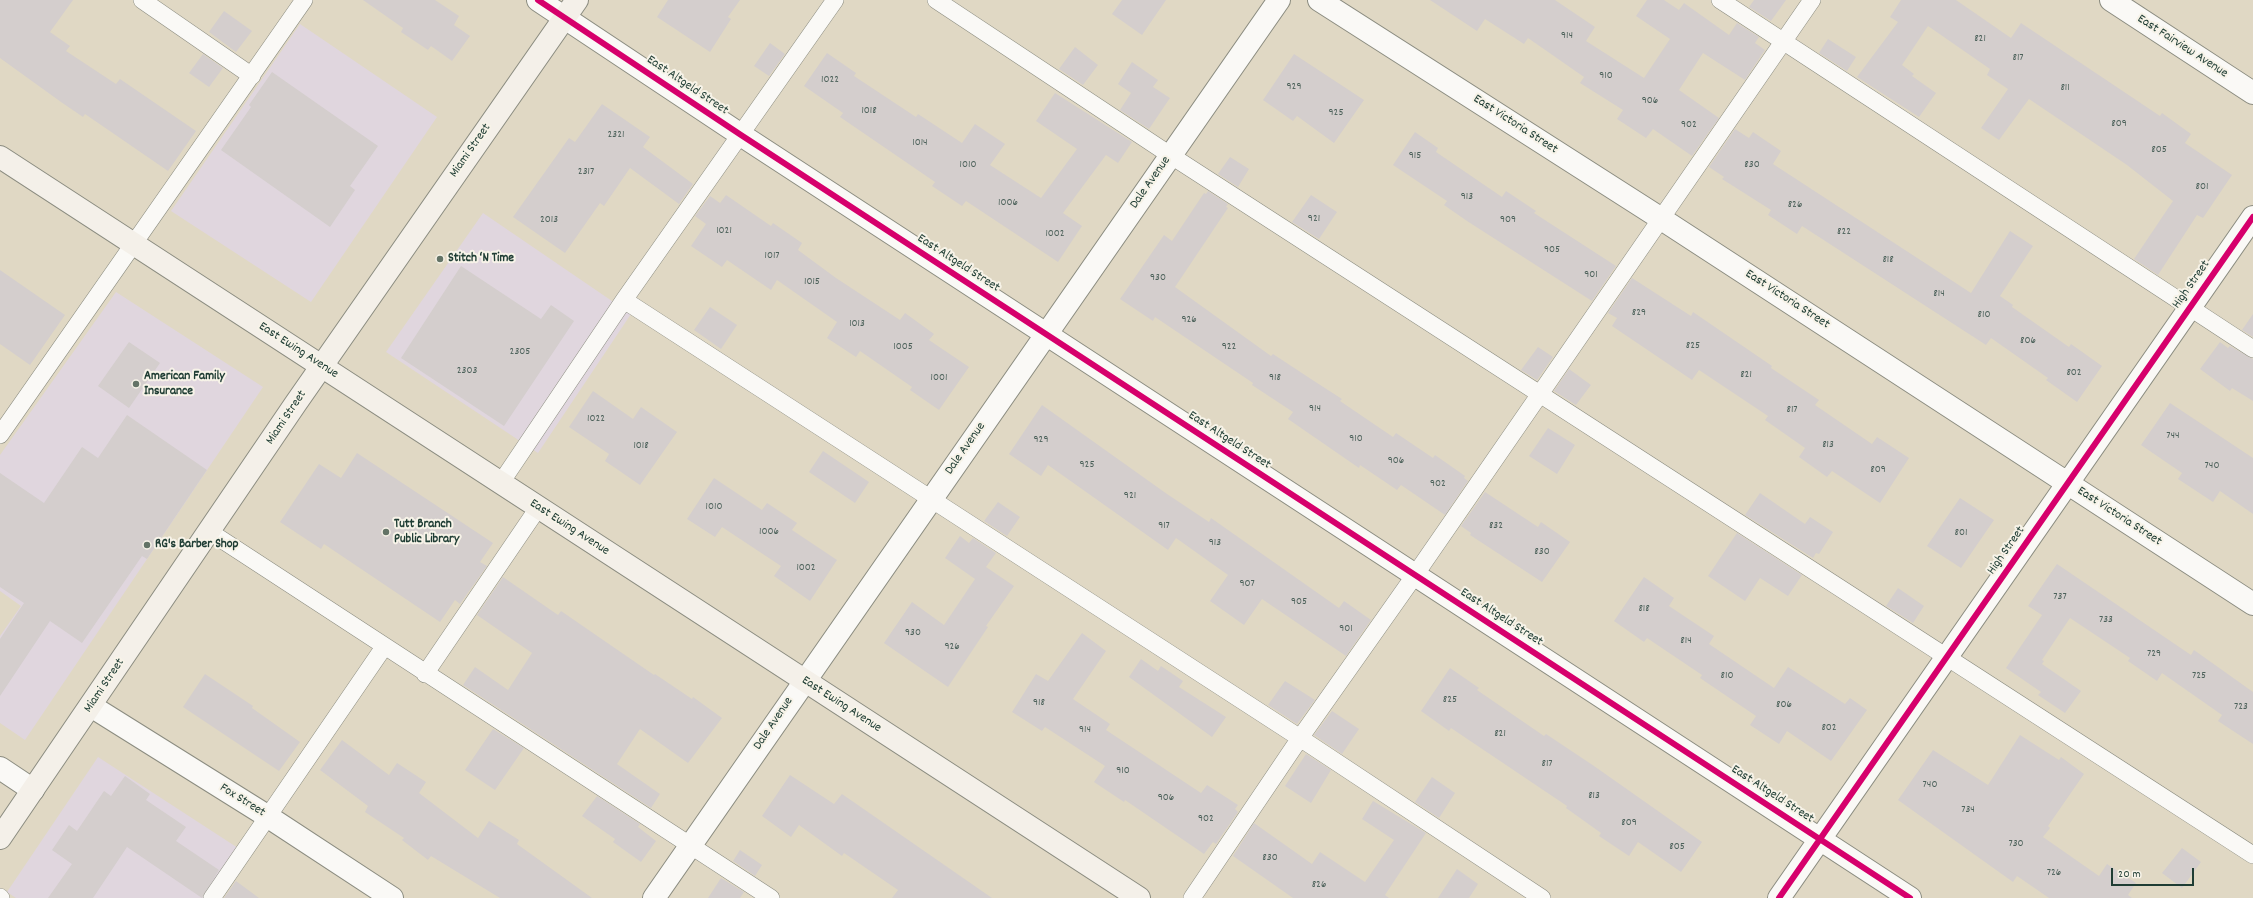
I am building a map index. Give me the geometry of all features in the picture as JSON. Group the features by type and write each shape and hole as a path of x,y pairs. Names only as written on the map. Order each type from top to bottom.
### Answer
{"street":[{"name":"East Altgeld Street","path":"538,0 741,135 1910,898"},
{"name":"Miami Street","path":"0,838 322,367 577,0"},
{"name":"Dale Avenue","path":"654,898 803,681 1279,0"},
{"name":"East Victoria Street","path":"1319,0 1660,218 2253,604"},
{"name":"East Fairview Avenue","path":"2111,0 2253,93"},
{"name":"East Ewing Avenue","path":"0,157 500,484 1139,898"},
{"name":"High Street","path":"1779,898 2253,217"},
{"name":"Fox Street","path":"91,706 267,816 392,898"},
{"path":"0,768 32,790"}],"lane":[{"path":"142,0 252,76"},
{"path":"0,435 304,0"},
{"path":"500,484 624,300 835,0"},
{"path":"936,0 1170,155 1946,658 2253,855"},
{"path":"1720,0 2253,349"},
{"path":"1192,898 1300,738 1415,575 1660,218 1812,0"},
{"path":"624,300 1300,738 1542,898"},
{"path":"425,674 538,508"},
{"path":"210,532 425,674 771,898"},
{"path":"212,898 384,647"}],"shaded area":[{"path":"300,24 437,117 311,302 171,211"},
{"path":"483,213 631,314 538,453 386,352"},
{"path":"116,292 263,387 25,740 0,723 0,636 21,606 0,591 0,455"},
{"path":"98,757 238,848 204,898 16,898 7,892"}],"building":[{"path":"0,0 73,0 50,32 70,46 66,51 116,84 120,79 196,131 168,171 85,114 83,117 0,58"},
{"path":"363,0 435,0 459,16 454,25 470,36 452,61 431,46 428,50 401,32 403,28"},
{"path":"668,0 740,0 728,17 731,19 710,52 657,17"},
{"path":"1122,0 1166,0 1142,35 1112,14"},
{"path":"1430,0 1555,0 1595,27 1586,41 1644,78 1670,39 1636,16 1647,0 1664,0 1679,10 1684,3 1729,35 1737,23 1759,37 1755,43 1765,50 1745,80 1703,53 1679,90 1719,118 1692,156 1653,129 1646,138 1617,119 1623,110 1580,83 1584,77 1528,38 1524,44 1485,19 1477,31"},
{"path":"1754,0 1786,0 1771,21 1749,7"},
{"path":"1901,0 1956,0 2011,38 2021,23 2160,116 2162,113 2191,134 2185,143 2232,175 2203,218 2197,215 2158,275 2134,259 2173,201 2127,165 2029,99 1999,140 1981,128 2008,89 1987,75 1990,69 1928,26 1902,65 1914,74 1912,76 1936,93 1919,117 1857,77 1898,22 1890,17"},
{"path":"224,11 252,31 236,52 209,32"},
{"path":"1828,39 1856,57 1847,71 1819,53"},
{"path":"770,43 785,54 769,76 754,66"},
{"path":"1075,47 1098,65 1083,85 1059,69"},
{"path":"827,53 856,73 854,76 916,117 918,114 962,143 975,124 1005,144 990,165 1041,198 1077,149 1036,121 1055,93 1132,142 1118,163 1106,155 1063,213 1082,226 1058,262 966,201 962,206 932,186 935,182 840,117 843,113 804,86"},
{"path":"203,54 223,68 209,87 189,73"},
{"path":"1294,54 1364,100 1334,143 1297,116 1293,121 1263,100"},
{"path":"1132,62 1158,80 1153,87 1170,98 1149,129 1120,110 1131,93 1118,84"},
{"path":"272,72 378,146 350,186 355,190 330,227 221,150 251,107 249,105"},
{"path":"602,104 650,137 643,147 693,184 679,204 630,168 604,206 600,203 565,253 513,217 569,138 575,142"},
{"path":"1735,129 1749,138 1753,132 1781,151 1773,164 1971,293 2010,231 2033,246 2000,296 2013,305 2012,307 2069,347 2071,344 2102,366 2077,402 2046,380 2048,378 1991,338 1986,345 1802,226 1797,234 1768,215 1771,210 1722,179 1724,177 1709,167"},
{"path":"1415,132 1438,148 1436,152 1502,197 1506,191 1536,211 1534,213 1616,266 1592,301 1467,221 1444,205 1447,201 1393,165"},
{"path":"1230,157 1249,169 1238,187 1218,174"},
{"path":"1208,191 1228,204 1226,207 1228,208 1175,287 1271,356 1273,354 1342,399 1340,401 1393,437 1396,433 1433,458 1435,455 1465,476 1464,478 1468,481 1445,515 1401,485 1397,490 1360,465 1359,468 1288,419 1293,412 1252,385 1253,383 1155,317 1153,321 1120,299 1164,235 1172,241 1204,193 1206,194"},
{"path":"726,195 771,226 773,223 802,243 798,250 836,278 900,320 905,313 934,334 929,340 969,367 939,410 910,390 912,387 860,351 856,357 827,338 837,322 777,280 771,290 727,260 722,267 691,246 706,224 695,216 710,196 720,203"},
{"path":"1311,195 1337,212 1319,239 1292,222"},
{"path":"461,266 541,319 551,305 574,321 504,426 401,358"},
{"path":"0,270 65,315 30,365 0,344"},
{"path":"1632,278 1691,316 1693,312 1772,366 1771,368 1819,400 1815,405 1872,444 1877,437 1909,458 1880,503 1832,471 1827,477 1799,457 1805,448 1765,420 1768,416 1699,370 1692,380 1612,326 1617,318 1608,313"},
{"path":"710,307 737,325 721,349 694,330"},
{"path":"2253,314 2253,337 2242,330"},
{"path":"129,342 160,363 129,408 98,386"},
{"path":"2220,342 2228,348 2230,346 2253,359 2253,401 2232,388 2230,391 2200,369"},
{"path":"1538,347 1553,357 1537,380 1521,370"},
{"path":"1569,369 1591,385 1576,405 1554,391"},
{"path":"593,391 633,419 641,407 677,432 640,485 605,461 609,454 569,427"},
{"path":"2170,403 2253,458 2253,514 2220,491 2213,502 2178,479 2182,473 2141,445"},
{"path":"1042,405 1167,494 1209,522 1211,518 1339,608 1344,601 1371,620 1346,656 1262,599 1244,625 1210,601 1228,575 1176,538 1168,550 1048,465 1041,476 1009,454"},
{"path":"127,415 207,470 147,559 142,556 82,643 50,621 0,696 0,639 24,603 0,587 0,473 44,503 82,447 98,458"},
{"path":"1548,428 1575,445 1557,474 1529,456"},
{"path":"823,451 869,482 855,503 809,472"},
{"name":"Tutt Branch Public Library","path":"357,453 493,543 480,562 487,566 460,604 455,600 440,622 324,544 321,549 280,522 319,464 341,478"},
{"path":"714,478 762,510 767,503 797,523 792,530 837,560 810,601 774,576 781,566 722,527 715,537 687,519"},
{"path":"1485,492 1538,527 1541,522 1570,542 1542,582 1470,535 1471,533 1461,526"},
{"path":"1760,493 1805,524 1810,517 1833,532 1819,554 1816,553 1813,558 1745,515"},
{"path":"1960,498 1994,520 1961,568 1927,546"},
{"path":"998,502 1020,517 1007,536 984,521"},
{"path":"1737,533 1802,575 1788,596 1760,578 1745,601 1708,576"},
{"path":"960,536 969,543 973,538 996,553 986,567 1014,586 986,626 988,627 948,687 884,643 912,602 944,625 975,579 945,558"},
{"path":"2057,564 2191,655 2194,650 2253,692 2253,744 2218,721 2222,715 2162,673 2157,681 2128,661 2130,658 2070,618 2042,660 2044,661 2042,664 2081,691 2065,713 2038,695 2041,692 2006,668 2042,615 2028,606"},
{"path":"503,577 558,615 561,611 654,675 655,674 692,699 693,697 722,718 688,763 640,729 617,764 660,794 651,808 463,685 475,667 508,690 532,653 477,615"},
{"path":"1644,577 1674,598 1669,606 1714,636 1709,644 1774,688 1788,667 1845,704 1850,698 1867,710 1831,761 1787,731 1779,744 1750,725 1756,716 1700,678 1702,675 1647,638 1644,642 1614,621"},
{"path":"1898,588 1924,606 1913,623 1886,606"},
{"path":"1082,633 1106,651 1073,699 1110,724 1106,730 1201,793 1207,785 1238,805 1235,809 1238,812 1216,844 1213,842 1204,854 1125,800 1124,802 1094,782 1105,766 1045,727 1042,731 1012,712 1036,674 1048,681"},
{"path":"1141,659 1158,671 1161,666 1183,681 1179,687 1226,717 1212,737 1129,677"},
{"path":"1450,668 1479,688 1477,690 1544,736 1546,734 1594,766 1702,842 1681,872 1638,842 1629,856 1599,836 1601,833 1566,808 1567,806 1451,728 1449,731 1421,711"},
{"path":"205,674 253,706 252,708 300,742 279,771 183,707"},
{"path":"1285,681 1315,700 1297,724 1268,705"},
{"path":"1332,711 1359,729 1342,754 1314,735"},
{"path":"493,729 524,748 495,790 465,770"},
{"path":"2020,735 2059,760 2061,757 2084,774 2048,826 2050,828 2043,837 2099,876 2107,864 2136,883 2128,895 2132,898 2049,898 2017,876 2013,882 1898,800 1933,750 1988,785"},
{"path":"342,740 389,775 397,763 426,782 419,793 478,838 489,821 519,840 517,844 592,898 500,898 431,856 428,860 402,840 404,838 365,812 368,806 320,770"},
{"path":"1306,754 1331,770 1311,803 1285,786"},
{"path":"790,775 834,804 842,794 992,898 892,898 898,890 844,853 842,856 799,825 791,837 762,816"},
{"path":"125,776 150,794 146,800 186,827 176,841 219,870 202,898 127,847 93,898 48,898 72,864 52,850 69,825 77,831 104,791 111,796"},
{"path":"1432,777 1455,793 1439,818 1415,802"},
{"path":"597,796 640,824 638,827 656,841 641,862 613,842 615,839 582,816"},
{"path":"1373,801 1426,833 1385,895 1389,898 1293,898 1233,856 1254,823 1312,864 1320,852 1365,882 1394,840 1362,819"},
{"path":"2182,848 2201,862 2182,888 2162,873"},
{"path":"740,850 762,865 755,876 733,861"},
{"path":"1457,869 1478,884 1469,898 1438,898"},
{"path":"721,878 744,892 740,898 708,898"},
{"path":"236,881 259,898 224,898"}],"cycle path":[{"path":"538,0 741,135 1910,898"},
{"path":"1779,898 2253,217"}],"place":[{"name":"Stitch ‘N Time","path":"440,259"},
{"name":"American Family Insurance","path":"136,384"},
{"name":"Tutt Branch Public Library","path":"386,532"},
{"name":"RG's Barber Shop","path":"147,545"}]}
